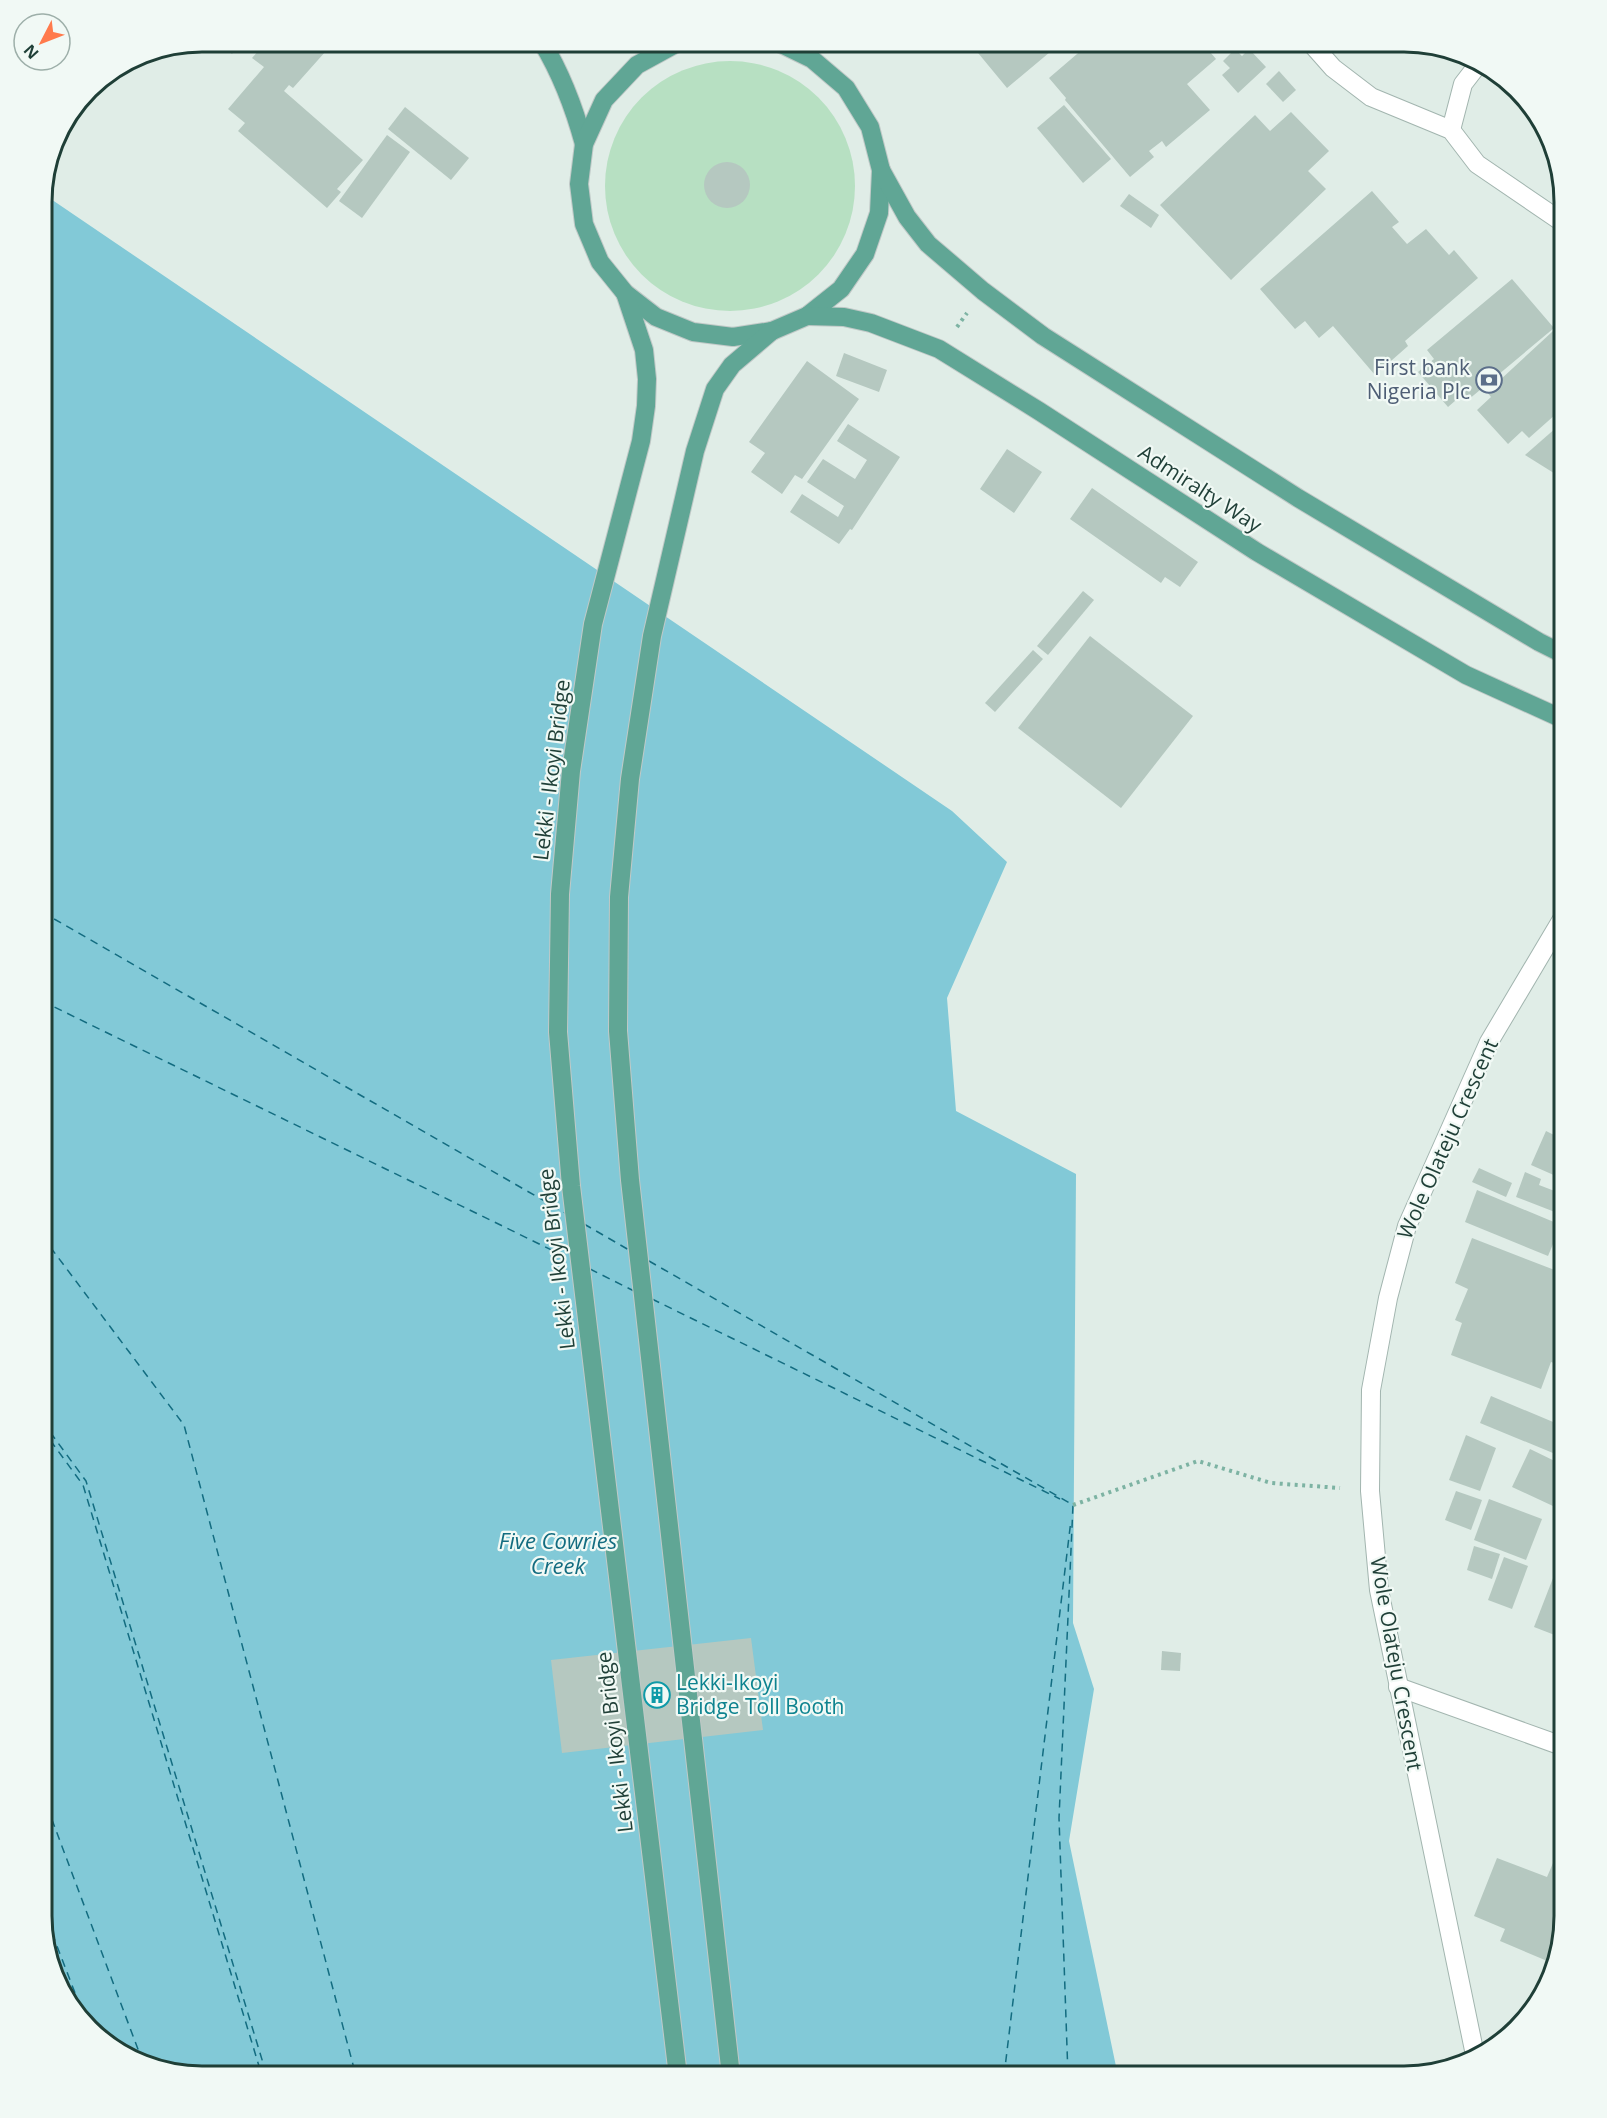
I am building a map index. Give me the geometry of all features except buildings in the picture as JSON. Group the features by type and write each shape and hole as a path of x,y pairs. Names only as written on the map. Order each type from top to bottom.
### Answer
{"main road":[{"path":"549,53 573,104 584,144"},
{"path":"659,53 637,65 604,100 584,144 579,184 584,224 600,262 625,293 656,317 693,332 733,337 772,331 807,316 841,290 865,254 879,213 881,170"},
{"path":"800,53 812,59 846,88 870,127 881,170 908,217 928,244 983,291 1043,336 1298,498 1554,650"},
{"name":"Lekki - Ikoyi Bridge","path":"625,293 644,351 647,379 641,441 593,624 571,771 560,894 558,1032 571,1186 677,2066"},
{"name":"Admiralty Way","path":"807,316 844,317 871,323 939,349 1049,417 1257,552 1466,675 1554,715"},
{"path":"730,2066 630,1180 618,1031 620,897 630,779 652,636 695,451 716,389 732,365 772,331"}],"street":[{"path":"1320,53 1333,68 1371,97 1451,130 1477,164 1554,216"},
{"path":"1451,130 1463,84 1474,70"},
{"name":"Wole Olateju Crescent","path":"1474,2048 1379,1590 1370,1491 1371,1390 1388,1298 1407,1226 1489,1042 1554,933"},
{"path":"1398,1687 1554,1743"}],"path":[{"path":"1073,1505 1198,1461 1271,1483 1370,1491"}],"green space":[{"path":"718,61 742,61 766,66 789,75 819,97 834,116 846,138 853,162 855,186 853,210 846,234 834,256 819,275 800,290 778,302 742,311 718,311 694,306 671,297 650,283 633,266 619,245 610,222 605,198 605,174 610,150 619,127 633,106 650,89 671,75 694,66"}],"water":[{"name":"Five Cowries Creek","path":"53,200 952,811 1007,862 947,998 956,1111 1076,1174 1073,1623 1094,1689 1069,1841 1116,2066 203,2066 154,2058 136,2050 104,2028 78,1999 60,1964 52,1915"}],"ferry route":[{"path":"53,918 567,1214"},
{"path":"53,1006 572,1260"},
{"path":"584,1224 629,1250"},
{"path":"52,1250 184,1425 353,2066"},
{"path":"649,1261 1073,1505 1059,1818 1068,2066"},
{"path":"590,1269 634,1291"},
{"path":"652,1299 1060,1499"},
{"path":"52,1435 86,1481 264,2066"},
{"path":"52,1443 83,1485 259,2066"},
{"path":"1005,2066 1071,1520"},
{"path":"52,1820 139,2051"},
{"path":"56,1942 76,1996"}],"place":[{"name":"First bank Nigeria Plc","path":"1489,380"},
{"name":"Lekki-Ikoyi Bridge Toll Booth","path":"657,1695"}]}
